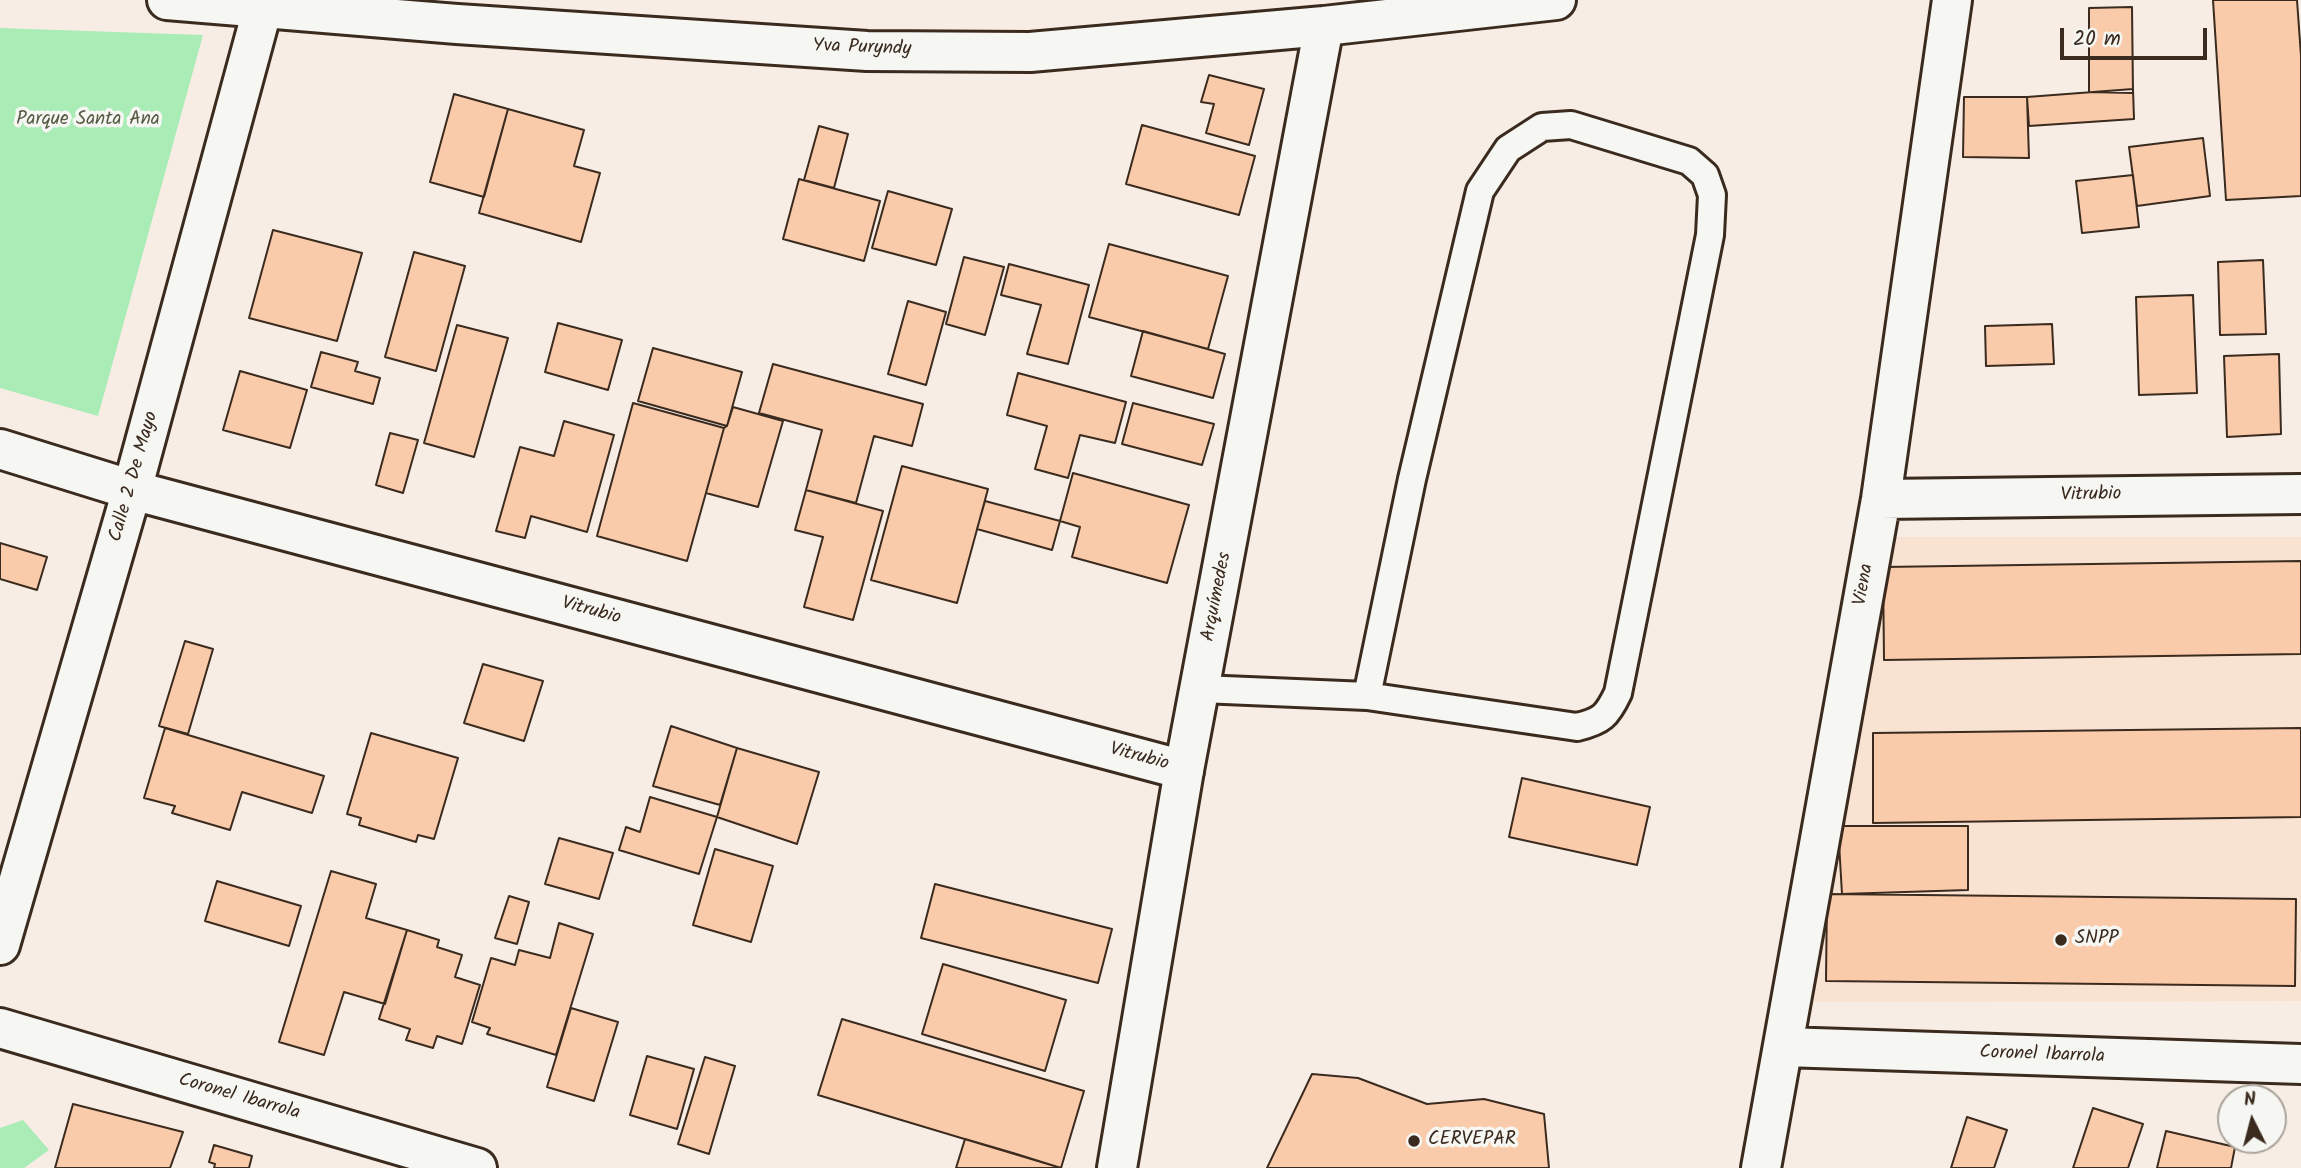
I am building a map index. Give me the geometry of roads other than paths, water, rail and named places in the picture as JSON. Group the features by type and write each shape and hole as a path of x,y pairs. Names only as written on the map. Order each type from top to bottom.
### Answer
{"street":[{"name":"Yva Puryndy","path":"167,0 262,7 457,12 867,51 1030,52 1324,26 1556,0"},
{"name":"Viena","path":"1761,1168 1881,499 1952,0"},
{"name":"Calle 2 De Mayo","path":"0,945 132,490 262,7"},
{"name":"Arquímedes","path":"1116,1168 1184,770 1324,26"},
{"name":"Vitrubio","path":"0,449 132,490 1184,770"},
{"name":"Vitrubio","path":"1881,499 2301,494"},
{"name":"Coronel Ibarrola","path":"0,1028 477,1168"},
{"name":"Coronel Ibarrola","path":"1784,1047 2301,1064"}],"lane":[{"path":"1200,689 1367,696 1577,727 1595,723 1608,712 1618,693 1710,235 1712,195 1705,175 1689,161 1571,125 1542,127 1508,149 1480,191 1412,479 1367,696"}],"place":[{"name":"SNPP","path":"2061,940"},
{"name":"CERVEPAR","path":"1414,1141"}],"park label":[{"name":"Parque Santa Ana","path":"88,121"}]}
